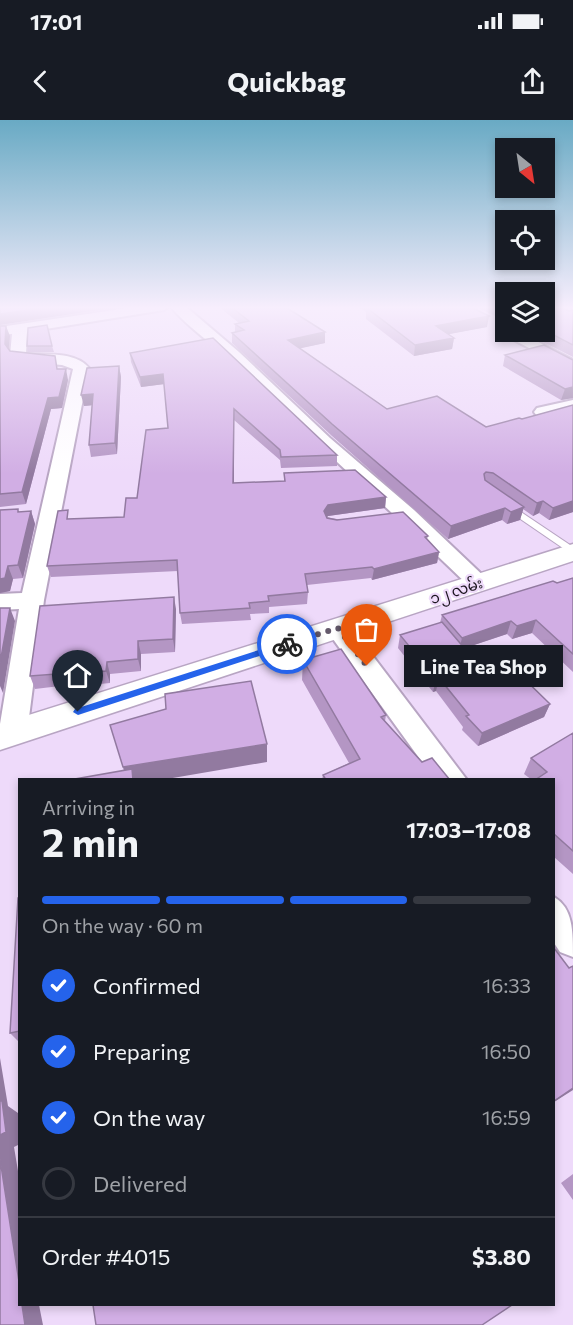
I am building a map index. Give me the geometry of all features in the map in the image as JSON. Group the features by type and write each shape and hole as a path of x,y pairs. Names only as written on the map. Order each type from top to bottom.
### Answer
{"main road":[{"name":"၁၂ လမ်း","path":"7,735 573,552"}],"street":[{"path":"7,735 32,600 42,511 81,368 78,364 72,362"},
{"path":"242,362 358,473 407,514 479,583"},
{"path":"543,412 573,405"},
{"path":"336,474 358,473"},
{"path":"386,518 407,514"},
{"path":"0,602 32,600"},
{"path":"338,628 451,778"},
{"path":"555,915 573,940"}],"lane":[{"path":"495,497 573,552"}],"building":[{"path":"0,362 56,362 57,369 66,369 59,397 48,398 22,492 0,494"},
{"path":"134,362 239,362 337,455 281,457 280,450 234,409 233,483 285,481 284,473 355,470 386,497 328,505 324,511 327,518 337,520 403,512 428,536 425,537 439,552 374,569 372,567 305,574 308,592 268,596 269,601 249,603 250,608 180,613 177,560 47,566 58,511 68,510 67,519 124,517 126,498 137,498 146,430 168,428 163,374 140,377"},
{"path":"264,362 320,362 387,409 437,396 486,427 573,405 573,501 553,508 543,501 537,503 493,473 486,472 485,480 524,507 511,512 505,508 451,526"},
{"path":"518,362 573,362 573,387 565,389"},
{"path":"119,366 115,443 89,445 93,394 81,395 87,368"},
{"path":"18,509 18,512 31,511 18,565 8,566 5,578 0,579 0,510"},
{"path":"573,578 573,654 536,620 517,626 511,621 462,638 442,615 553,581 557,583"},
{"path":"174,597 173,639 138,641 138,659 107,662 106,671 30,676 40,606"},
{"path":"0,608 10,608 0,663"},
{"path":"442,622 489,677 512,667 550,704 482,733 466,716 469,715 439,678 436,679 400,635"},
{"path":"341,649 386,715 381,717 422,762 432,758 448,778 325,778 323,775 360,759 303,660"},
{"path":"251,681 267,744 123,767 110,725 166,709 165,694"},
{"path":"573,733 573,851 555,835 555,778 538,778 547,772 531,758"},
{"path":"132,769 133,778 80,778"},
{"path":"18,898 18,1031 10,1033"},
{"path":"555,949 569,968 573,966 573,1088 555,1100"},
{"path":"0,1101 2,1101 6,1132 0,1135"},
{"path":"0,1159 18,1275 18,1306 22,1306 25,1325 0,1325"},
{"path":"93,1306 510,1306 482,1325 96,1325"}],"way so far":[{"path":"287,644 338,628 367,666"}],"place":[{"name":"Line Tea Shop","path":"367,666"}],"route":[{"path":"78,712 287,644"}]}
